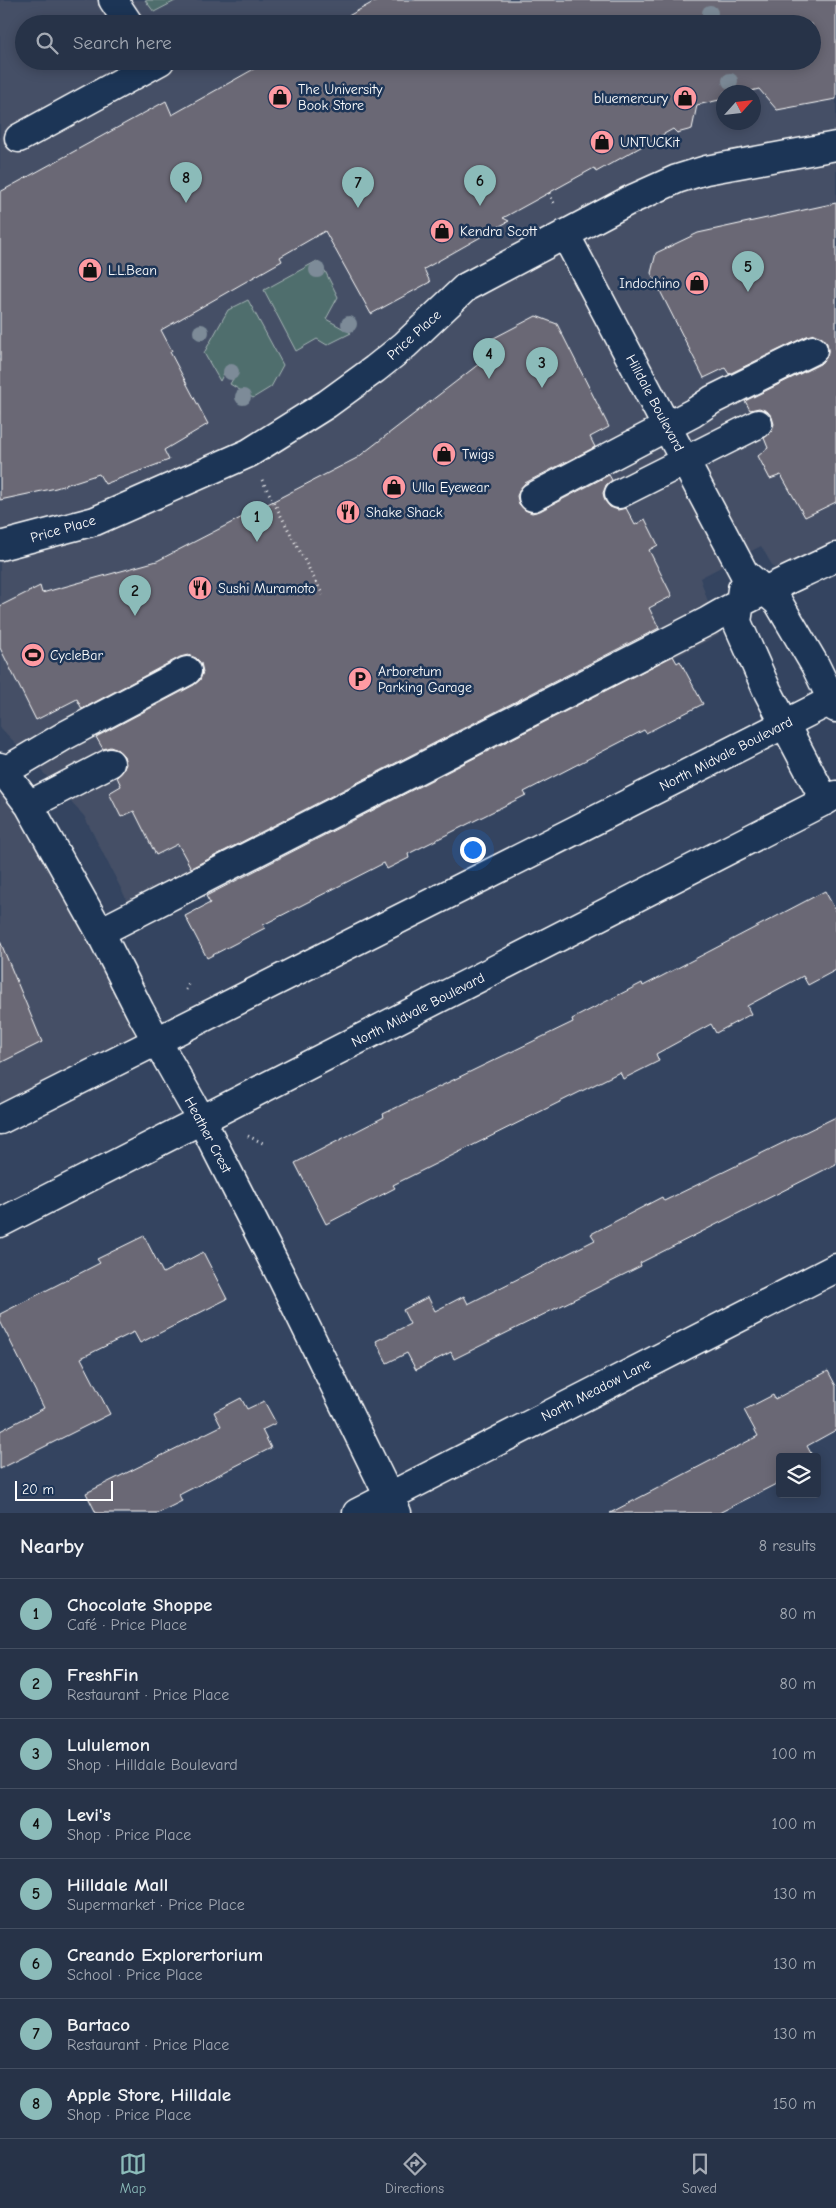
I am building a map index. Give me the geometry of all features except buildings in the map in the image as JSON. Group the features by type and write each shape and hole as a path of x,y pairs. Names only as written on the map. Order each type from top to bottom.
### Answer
{"street":[{"path":"113,0 123,15"},
{"path":"19,138 142,70"},
{"name":"Price Place","path":"0,546 95,521 250,453 327,404 375,369 405,345 466,287 628,201 677,179 706,170 836,146"},
{"name":"Hilldale Boulevard","path":"565,234 744,572 778,602 835,702"},
{"path":"533,497 693,413 712,400 813,350"},
{"path":"619,494 758,424"},
{"path":"100,932 708,621 740,601 836,556"},
{"path":"744,572 737,622 767,690 785,724 830,798"},
{"path":"1,771 187,671"},
{"name":"North Midvale Boulevard","path":"0,1120 448,896 785,724 835,702"},
{"path":"29,805 110,763"},
{"name":"Heather Crest","path":"1,771 29,805 201,1119 282,1278 393,1505"},
{"name":"North Midvale Boulevard","path":"0,1222 830,798"},
{"name":"North Meadow Lane","path":"357,1513 393,1505 836,1268"}],"path":[{"path":"549,192 554,203"},
{"path":"250,453 270,496 323,595"},
{"path":"186,990 188,984"},
{"path":"248,1136 263,1143"}],"shaded area":[{"path":"0,0 836,0 836,573 794,594 772,565 761,546 700,578 719,635 141,928 84,816 0,727"},
{"path":"0,767 157,1041 0,1120"}],"green space":[{"path":"145,0 177,0 154,12"},
{"path":"317,261 323,267 338,297 326,319 351,333 327,345 317,339 296,351 264,290"},
{"path":"248,300 283,365 271,387 253,398 230,384 238,370 228,365 220,381 204,353 228,310"}],"place":[{"name":"The University Book Store","path":"280,97"},
{"name":"bluemercury","path":"685,98"},
{"name":"UNTUCKit","path":"602,142"},
{"name":"Apple Store, Hilldale","path":"186,203"},
{"name":"Creando Explorertorium","path":"480,206"},
{"name":"Bartaco","path":"358,208"},
{"name":"Kendra Scott","path":"442,231"},
{"name":"L.L.Bean","path":"90,270"},
{"name":"Indochino","path":"697,283"},
{"name":"Hilldale Mall","path":"748,292"},
{"name":"Levi's","path":"489,379"},
{"name":"Lululemon","path":"542,388"},
{"name":"Twigs","path":"444,454"},
{"name":"Ulla Eyewear","path":"394,487"},
{"name":"Shake Shack","path":"348,512"},
{"name":"Chocolate Shoppe","path":"257,542"},
{"name":"Sushi Muramoto","path":"200,588"},
{"name":"FreshFin","path":"135,616"},
{"name":"CycleBar","path":"33,655"},
{"name":"Arboretum Parking Garage","path":"360,679"}]}
